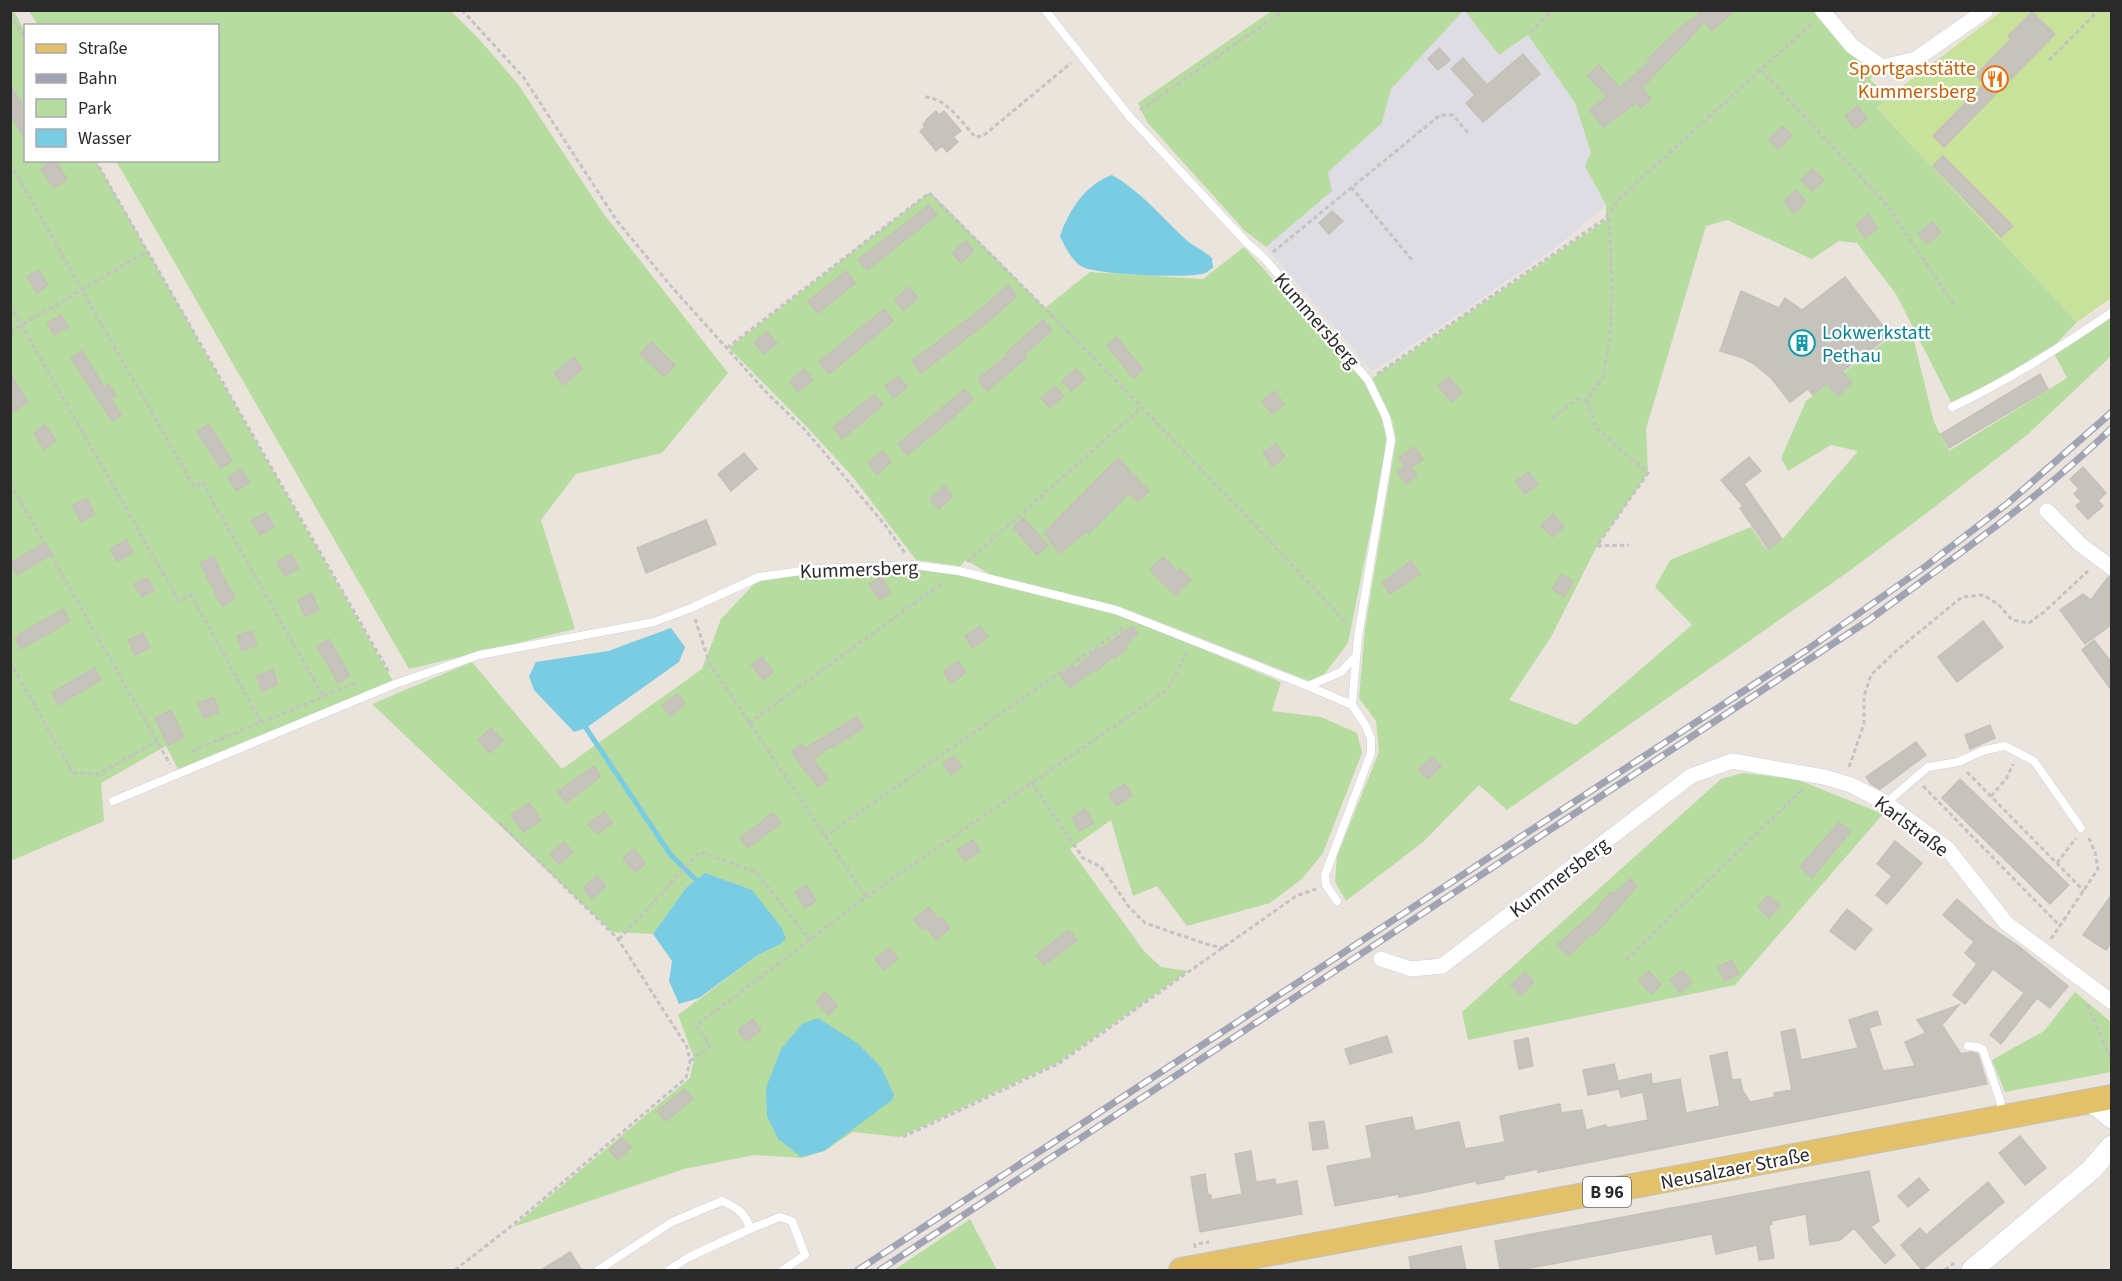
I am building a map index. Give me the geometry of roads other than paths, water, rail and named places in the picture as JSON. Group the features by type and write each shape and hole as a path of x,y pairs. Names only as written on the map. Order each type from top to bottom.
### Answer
{"main road":[{"name":"Neusalzaer Straße","path":"1181,1270 1220,1267 2100,1099"},
{"path":"2100,1099 2100,1108 2112,1118"},
{"path":"2091,1170 2112,1146"},
{"path":"1972,1270 2112,1155"}],"street":[{"path":"1823,11 1852,46 1882,67 1916,59 1986,10"},
{"path":"2047,511 2081,545 2106,564"},
{"name":"Karlstraße","path":"1731,761 1817,775 1844,783 1886,803 1947,848 2006,923 2112,1002"},
{"name":"Kummersberg","path":"1381,959 1411,969 1442,966 1691,776 1731,761"}],"lane":[{"name":"Kummersberg","path":"113,801 395,684 478,655 654,622 759,577 815,568 914,564 959,571 1116,610 1352,705 1358,637 1391,439 1386,417 1368,380 1264,258 1247,243 1130,117 1045,10"},
{"path":"1952,407 1982,393 2070,341 2112,312"},
{"path":"1308,686 1341,672 1357,654"},
{"path":"1336,901 1326,885 1325,875 1371,753 1371,740 1366,726 1352,705"},
{"path":"1886,803 1928,767 1958,762 1985,750 2005,746 2034,761 2081,828"},
{"path":"1968,1046 1983,1050 2000,1100 2003,1117"},
{"path":"598,1270 672,1222 722,1201 740,1209 746,1216 750,1229"},
{"path":"669,1270 689,1257 780,1217 792,1221 805,1255 783,1270"}],"water":[{"path":"1112,175 1140,196 1186,239 1212,258 1213,268 1196,275 1142,275 1103,272 1077,263 1060,236 1079,200 1094,185"},
{"path":"671,628 685,647 679,662 586,728 574,732 534,690 529,676 536,662 608,651"},
{"path":"705,873 752,890 782,928 786,939 758,955 699,998 679,1004 669,981 672,961 653,934 686,888"},
{"path":"818,1018 857,1043 881,1067 894,1095 892,1100 824,1151 801,1157 778,1139 767,1116 766,1088 781,1049 802,1024"}],"waterway":[{"path":"586,728 670,854 695,879"}],"railway":[{"path":"858,1270 1808,649 1926,566 2008,503 2112,412"},
{"path":"880,1270 1869,620 2024,504 2112,428"}],"place":[{"name":"Sportgaststätte Kummersberg","path":"1995,79"},
{"name":"Lokwerkstatt Pethau","path":"1802,343"}]}
